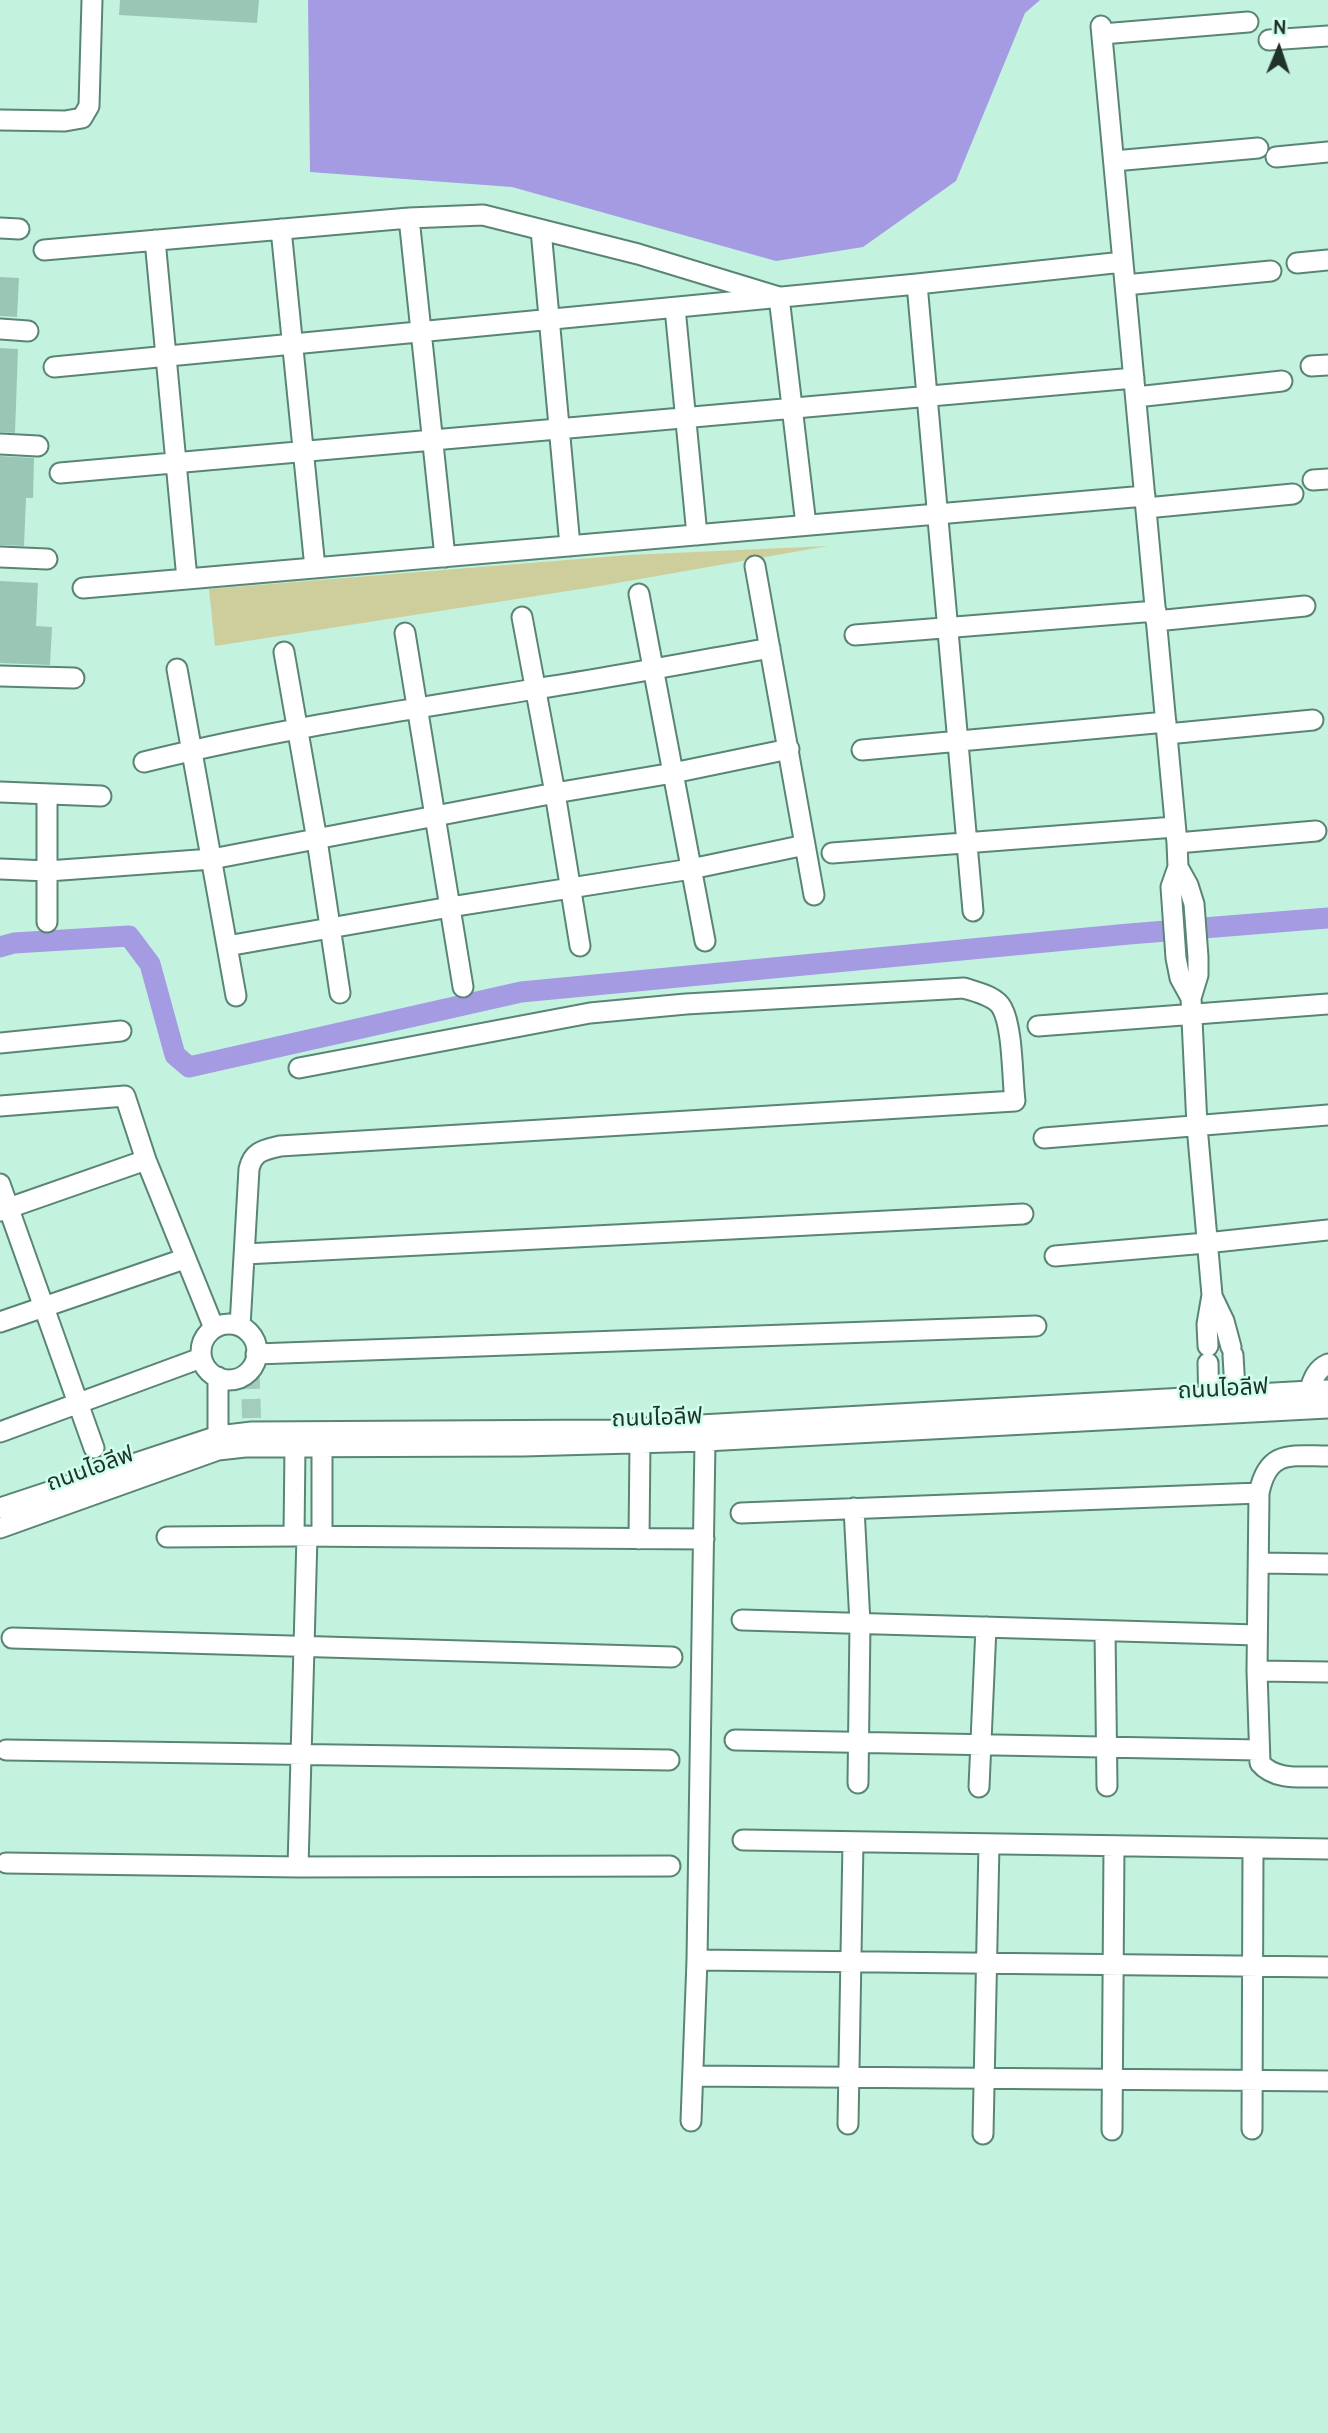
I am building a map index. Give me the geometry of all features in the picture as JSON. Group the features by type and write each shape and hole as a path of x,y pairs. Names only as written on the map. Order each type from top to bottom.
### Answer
{"street":[{"path":"0,120 65,121 82,118 89,106 92,0"},
{"path":"1191,1006 1180,978 1176,958 1171,887 1178,867 1176,835 1102,30 1248,22"},
{"path":"1269,40 1328,36"},
{"path":"1114,161 1258,148"},
{"path":"1276,157 1328,152"},
{"path":"44,250 409,218 483,215 638,254 779,298"},
{"path":"409,218 445,557"},
{"path":"281,229 315,568"},
{"path":"541,230 570,546"},
{"path":"155,240 187,579"},
{"path":"1297,263 1328,260"},
{"path":"54,367 779,298 1123,262"},
{"path":"1125,285 1270,271"},
{"path":"917,284 973,911"},
{"path":"779,298 806,525"},
{"path":"674,308 697,535"},
{"path":"0,329 29,331"},
{"path":"60,473 927,396 1282,381"},
{"path":"0,444 38,446"},
{"path":"83,588 937,514 1293,494"},
{"path":"0,557 47,559"},
{"path":"755,566 814,895"},
{"path":"639,594 705,941"},
{"path":"855,635 1305,606"},
{"path":"522,617 580,946"},
{"path":"405,633 463,987"},
{"path":"144,762 192,750 417,707 771,648"},
{"path":"284,652 341,993"},
{"path":"177,669 236,996"},
{"path":"0,676 74,678"},
{"path":"862,750 958,741 1313,720"},
{"path":"0,869 48,871 212,859 789,749"},
{"path":"0,792 101,796"},
{"path":"47,794 47,922"},
{"path":"832,853 967,843 1316,831"},
{"path":"227,946 691,869 805,845"},
{"path":"1178,867 1194,904 1198,957 1198,975 1191,1006 1197,1126 1212,1295 1207,1324 1209,1405"},
{"path":"240,1326 251,1158 261,1150 1015,1101 1009,1033 1002,1006 987,996 964,988 686,1004 590,1013 299,1068"},
{"path":"1038,1026 1191,1006 1328,1004"},
{"path":"0,1043 121,1031"},
{"path":"0,1106 125,1096 146,1160 214,1328"},
{"path":"1044,1138 1328,1115"},
{"path":"4,1209 146,1160"},
{"path":"0,1184 4,1209 46,1307 94,1448"},
{"path":"246,1254 1023,1214"},
{"path":"1055,1256 1328,1230"},
{"path":"0,1322 184,1259"},
{"path":"1212,1295 1224,1321 1232,1351 1235,1403"},
{"path":"231,1324 240,1326 253,1338 256,1354 254,1363 243,1376 226,1380 205,1366 201,1358 203,1341 214,1328 231,1324"},
{"path":"256,1354 1037,1326"},
{"path":"0,1432 201,1358"},
{"path":"1318,1390 1321,1367 1328,1364"},
{"path":"218,1377 218,1436"},
{"name":"ถนนไอลีฟ","path":"0,1528 218,1450 295,1446 705,1441 1235,1403 1318,1390"},
{"name":"ถนนไอลีฟ","path":"1235,1403 1328,1408"},
{"name":"ถนนไอลีฟ","path":"0,1508 218,1436 252,1432 611,1430 1209,1405"},
{"path":"691,2121 697,1960 705,1441"},
{"path":"639,1539 640,1443"},
{"path":"295,1446 308,1536"},
{"path":"298,1867 308,1536 322,1446"},
{"path":"1328,1456 1286,1456 1272,1464 1263,1476 1259,1493 1257,1635 1260,1763 1275,1775 1328,1777"},
{"path":"741,1513 1259,1493"},
{"path":"854,1508 860,1623 858,1783"},
{"path":"167,1537 704,1539"},
{"path":"1260,1563 1328,1564"},
{"path":"742,1620 1257,1635"},
{"path":"979,1787 986,1627"},
{"path":"1105,1631 1107,1786"},
{"path":"12,1638 672,1657"},
{"path":"1257,1671 1328,1672"},
{"path":"734,1740 1258,1750"},
{"path":"6,1750 669,1760"},
{"path":"743,1840 1328,1849"},
{"path":"848,2124 853,1842"},
{"path":"983,2134 989,1844"},
{"path":"1112,2130 1114,1846"},
{"path":"1252,2129 1253,1848"},
{"path":"6,1863 298,1867 670,1866"},
{"path":"697,1960 1328,1967"},
{"path":"693,2076 1328,2081"}],"green space":[{"path":"828,546 600,586 215,646 209,589 629,555"}],"shaded area":[{"path":"308,0 1040,0 1025,13 956,181 863,247 776,261 512,187 310,172"}],"building":[{"path":"120,0 259,0 257,23 119,15"},
{"path":"0,277 19,278 17,317 0,316"},
{"path":"0,348 18,349 15,433 0,432"},
{"path":"0,456 34,458 33,498 26,498 24,546 0,545"},
{"path":"0,581 38,583 36,626 52,627 50,665 0,663"}],"waterway":[{"path":"0,947 14,943 129,936 150,964 175,1055 189,1067 521,992 1129,934 1328,918"}],"tunnel":[{"path":"250,1370 252,1432"}]}
